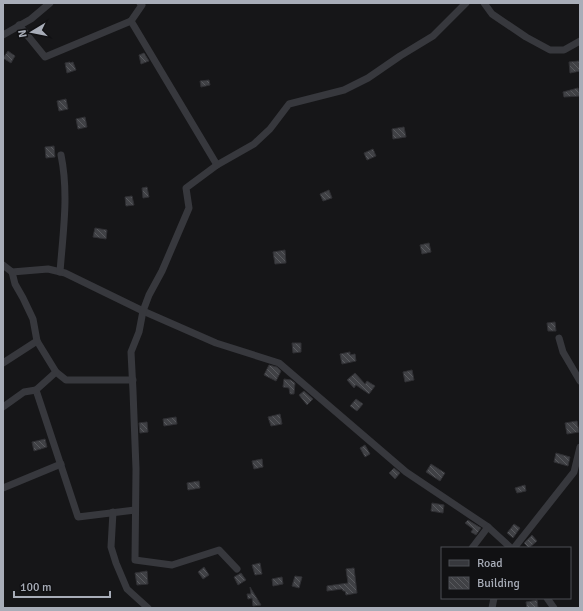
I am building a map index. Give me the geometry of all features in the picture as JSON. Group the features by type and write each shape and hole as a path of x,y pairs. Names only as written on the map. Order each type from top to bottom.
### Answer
{"street":[{"path":"3,35 31,18 50,3"},
{"path":"20,25 45,57 131,21 142,5 140,3"},
{"path":"237,569 219,550 172,564 135,560 136,469 133,380 130,352 139,332 143,311 149,295 162,271 189,208 186,188 217,165 254,144 270,129 289,104 344,90 368,78 433,36 466,3"},
{"path":"484,3 492,14 526,37 550,50 564,50 580,41"},
{"path":"131,21 217,165"},
{"path":"60,272 66,206 64,172 61,155"},
{"path":"3,265 12,272 48,269 66,273 143,311 216,342 279,362 406,472 488,527 507,546"},
{"path":"12,272 14,284 23,298 32,319 36,341 56,372 66,380 133,380"},
{"path":"558,338 563,352 580,381"},
{"path":"3,363 36,341"},
{"path":"3,407 24,392 36,390 56,372"},
{"path":"36,390 78,517 135,510"},
{"path":"515,547 574,472 580,447"},
{"path":"3,488 60,464"},
{"path":"113,512 111,547 116,563 127,589 148,608"},
{"path":"473,547 488,527"},
{"path":"548,599 554,608"}],"building":[{"path":"8,51 15,56 11,63 3,58"},
{"path":"144,53 149,61 141,64 139,55"},
{"path":"579,61 580,71 570,73 569,62"},
{"path":"73,62 76,70 67,73 65,63"},
{"path":"209,80 210,85 201,87 200,81"},
{"path":"578,88 580,96 564,97 563,92"},
{"path":"66,99 68,109 59,111 57,101"},
{"path":"85,117 87,127 78,129 76,119"},
{"path":"404,127 406,137 393,139 392,129"},
{"path":"54,146 55,157 46,158 45,147"},
{"path":"373,149 376,156 367,160 364,153"},
{"path":"147,187 149,197 143,198 142,188"},
{"path":"329,190 332,198 323,201 320,194"},
{"path":"132,196 134,205 126,206 125,197"},
{"path":"95,228 107,230 106,239 93,237"},
{"path":"429,243 431,252 422,254 420,245"},
{"path":"285,250 286,263 275,264 273,252"},
{"path":"555,322 556,331 548,331 547,323"},
{"path":"292,343 301,343 301,352 293,353"},
{"path":"350,352 350,355 355,354 356,361 342,364 340,354"},
{"path":"269,365 277,367 281,371 276,381 264,375"},
{"path":"412,370 414,380 405,382 403,372"},
{"path":"355,373 365,384 367,381 375,386 369,394 356,385 354,388 347,380"},
{"path":"284,379 291,380 295,383 294,394 290,394 289,388 283,387"},
{"path":"304,391 313,399 307,405 299,395"},
{"path":"356,399 363,404 357,411 350,406"},
{"path":"280,414 282,424 271,426 268,417"},
{"path":"176,417 177,424 164,426 163,419"},
{"path":"577,421 579,432 567,434 565,423"},
{"path":"147,422 148,432 140,433 139,423"},
{"path":"45,439 47,447 34,451 32,442"},
{"path":"365,445 370,454 365,457 360,448"},
{"path":"556,453 570,457 568,466 554,462"},
{"path":"262,459 263,467 254,469 252,461"},
{"path":"431,464 445,473 440,481 426,472"},
{"path":"394,468 400,473 395,479 389,473"},
{"path":"199,481 200,488 188,490 187,483"},
{"path":"525,485 526,491 517,493 515,488"},
{"path":"432,503 444,505 443,513 431,511"},
{"path":"468,520 481,528 476,535 471,532 473,529 465,523"},
{"path":"514,524 520,528 513,538 507,533"},
{"path":"532,535 537,541 530,547 524,543"},
{"path":"260,563 262,574 255,575 252,565"},
{"path":"204,567 209,575 203,579 198,572"},
{"path":"354,568 357,593 346,595 345,591 342,589 327,591 327,586 348,583 346,569"},
{"path":"147,571 148,584 137,585 135,573"},
{"path":"241,573 246,580 238,585 234,577"},
{"path":"295,576 302,577 299,588 292,586"},
{"path":"282,577 283,584 273,586 272,579"},
{"path":"250,587 261,605 253,606 252,598 248,599 247,594 251,594"},
{"path":"537,600 538,608 527,608 526,602"}]}
